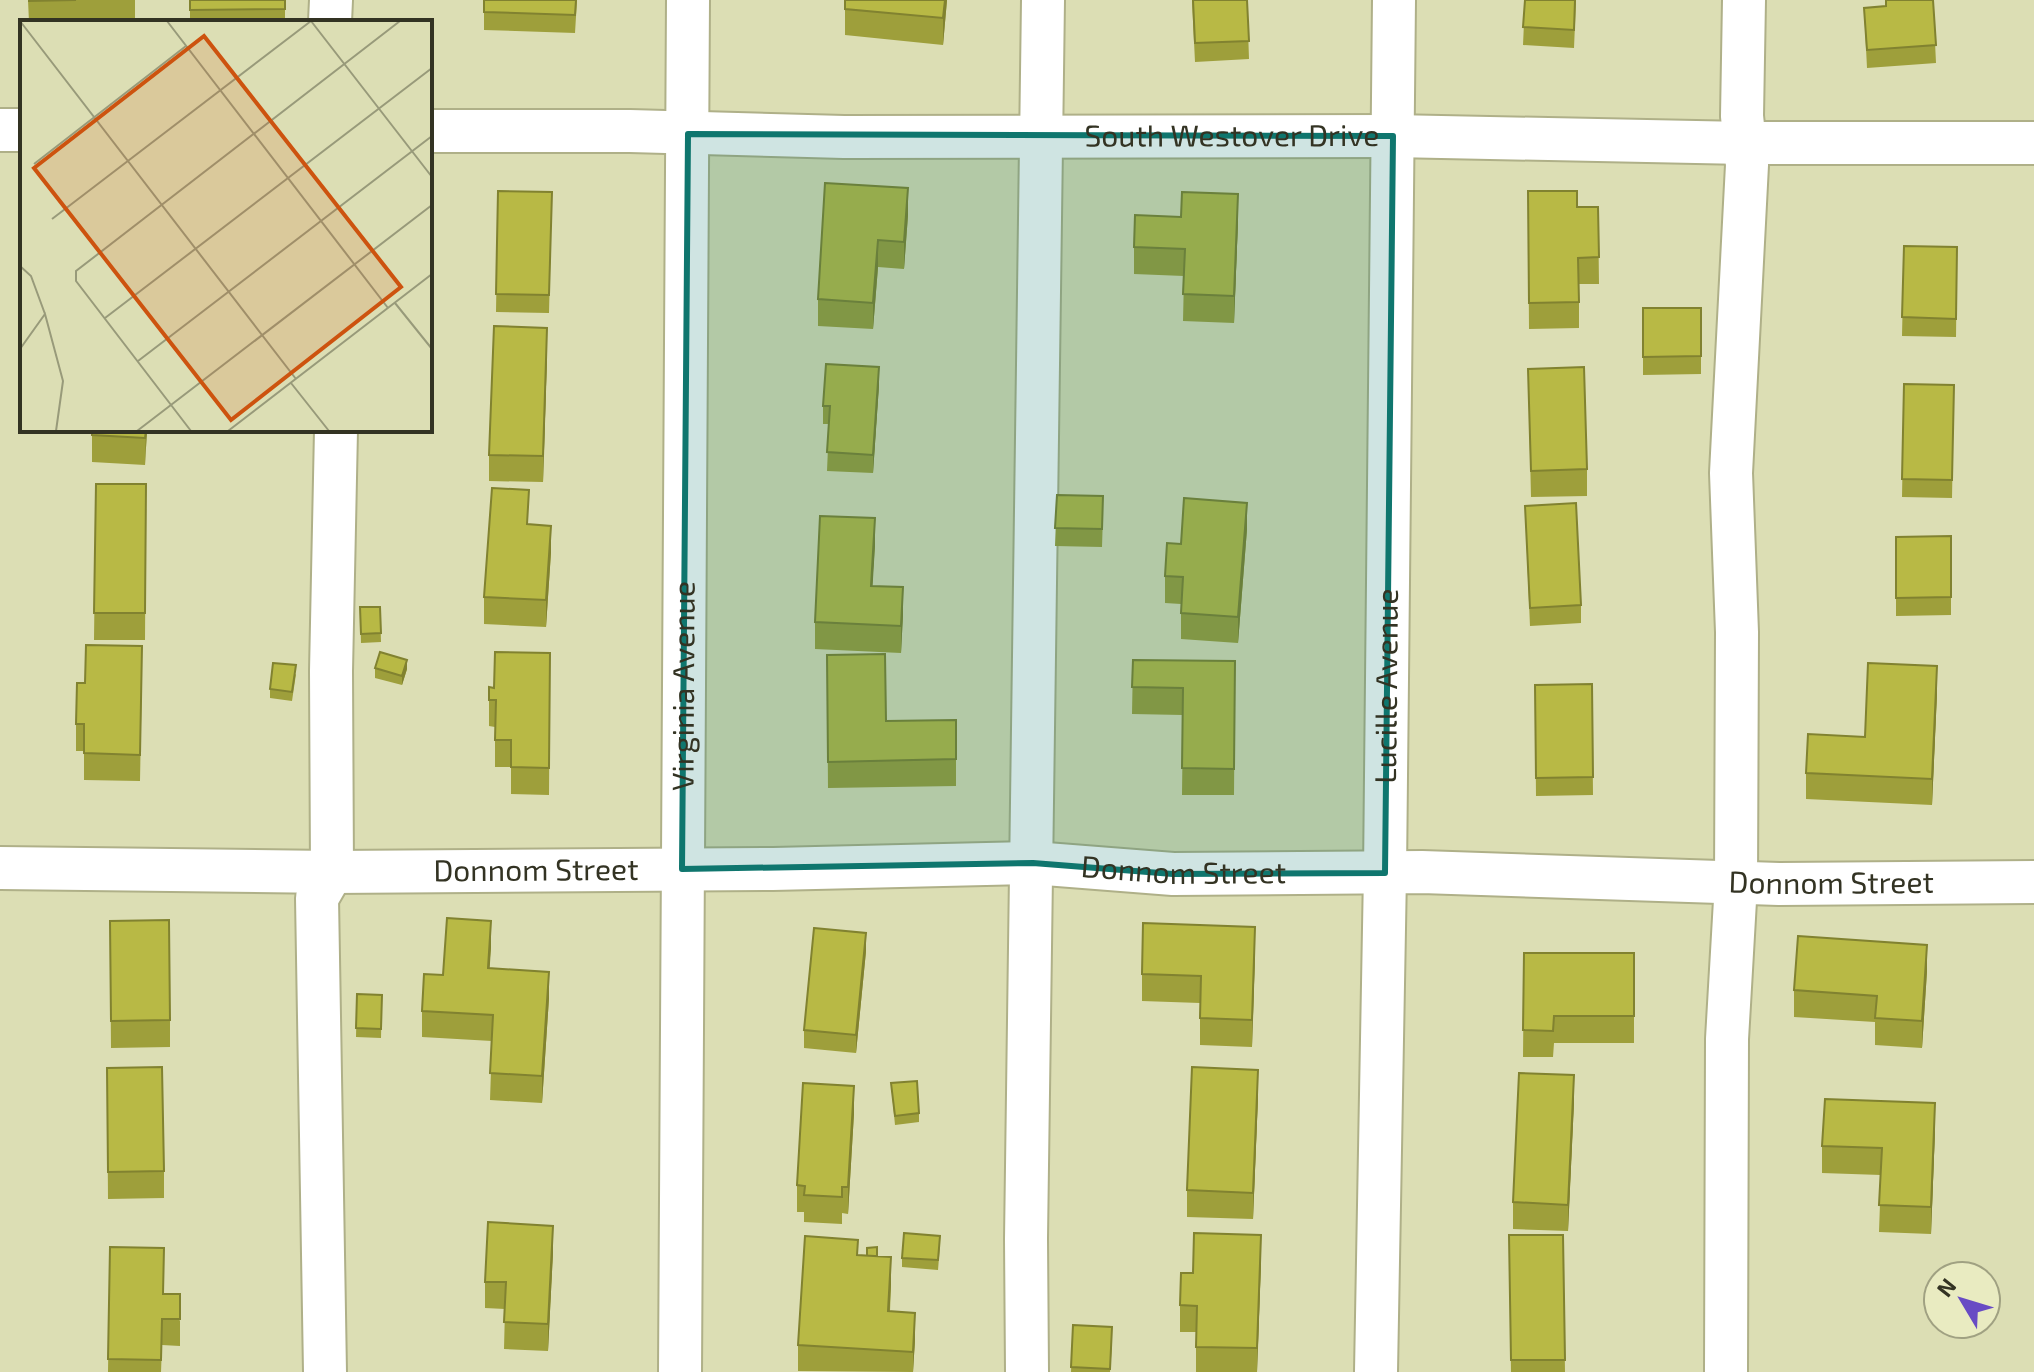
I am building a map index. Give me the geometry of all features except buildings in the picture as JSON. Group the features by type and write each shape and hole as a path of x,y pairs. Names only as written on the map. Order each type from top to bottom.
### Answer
{"street":[{"path":"330,20 331,0"},
{"name":"Virginia Avenue","path":"680,1372 688,0"},
{"path":"1027,1372 1026,1239 1043,0"},
{"name":"Lucille Avenue","path":"1376,1372 1385,873 1394,0"},
{"path":"1726,1372 1727,1039 1736,883 1737,632 1731,473 1747,165 1742,116 1744,0"},
{"name":"South Westover Drive","path":"432,131 630,131 1041,139 1393,136 1745,143 2034,143"},
{"path":"325,1372 317,898 332,872 331,671 336,432"},
{"name":"Donnom Street","path":"0,868 332,872 1033,863 1173,874 1385,873 1736,883 2034,882"}],"highlighted area":[{"path":"688,134 1393,136 1385,873 1173,874 1033,863 682,869"}]}
